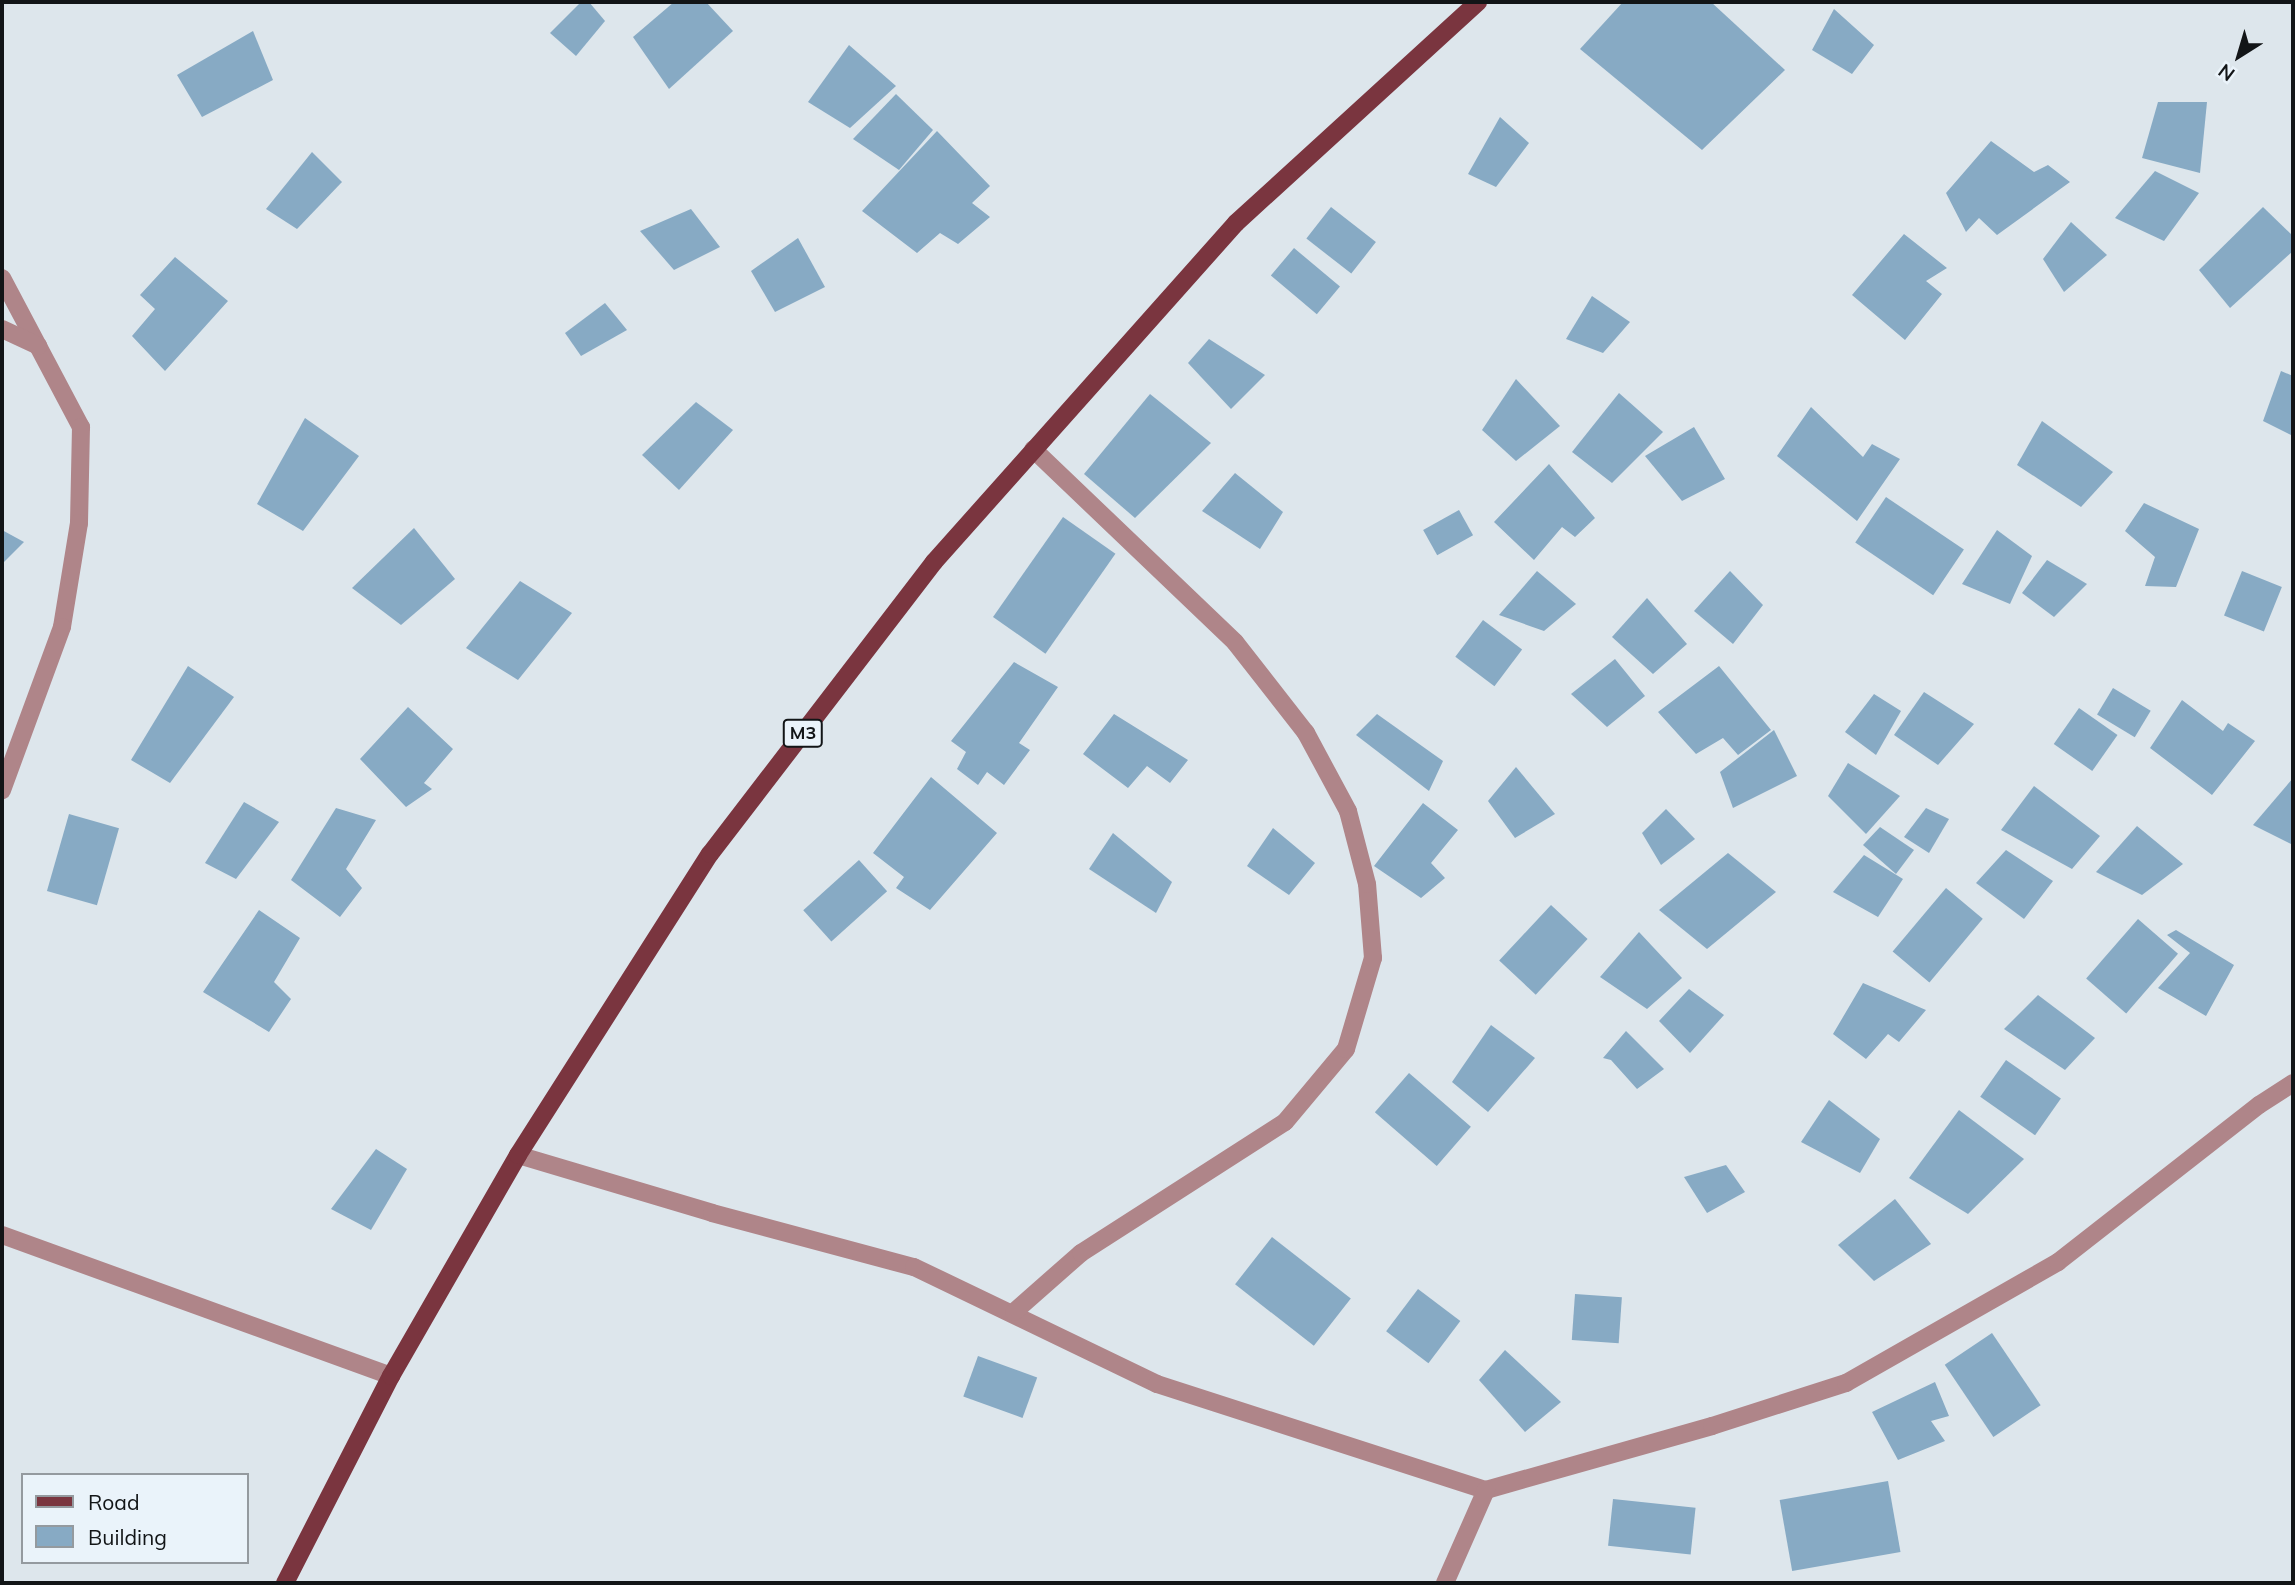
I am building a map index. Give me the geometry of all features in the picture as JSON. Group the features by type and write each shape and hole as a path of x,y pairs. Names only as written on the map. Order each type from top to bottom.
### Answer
{"main road":[{"name":"M3","path":"285,1583 391,1376 518,1154 710,854 934,562 1032,449 1236,223 1478,2"}],"street":[{"path":"2,278 81,427 79,523 62,627 2,790"},
{"path":"2,329 38,346"},
{"path":"1014,1312 1081,1253 1285,1122 1346,1049 1373,958 1367,884 1348,811 1306,733 1235,642 1032,449"},
{"path":"518,1154 712,1213 914,1267 1014,1312 1157,1384 1486,1490 1712,1426 1846,1383 2058,1262 2259,1105 2293,1083"},
{"path":"2,1235 391,1376"},
{"path":"1445,1583 1486,1490"}],"building":[{"path":"581,2 589,2 605,21 576,56 550,33"},
{"path":"674,2 706,2 733,31 669,89 633,37"},
{"path":"1623,2 1711,2 1785,70 1702,150 1580,49"},
{"path":"1834,9 1874,45 1852,74 1812,50"},
{"path":"253,31 273,80 202,117 177,75"},
{"path":"849,45 896,86 850,128 808,102"},
{"path":"896,94 933,130 899,170 853,139"},
{"path":"2158,102 2207,102 2200,173 2142,158"},
{"path":"1500,117 1529,143 1496,187 1468,174"},
{"path":"937,131 990,186 972,203 990,217 958,244 940,233 917,253 862,211"},
{"path":"1991,141 2034,172 2048,165 2070,182 1997,235 1979,218 1966,232 1946,193"},
{"path":"312,152 342,182 297,229 266,209"},
{"path":"2155,171 2199,193 2164,241 2115,218"},
{"path":"1331,207 1376,242 1351,274 1306,239"},
{"path":"2263,207 2293,236 2293,251 2230,308 2199,270"},
{"path":"691,209 720,247 674,270 640,231"},
{"path":"2071,222 2107,255 2064,292 2043,259"},
{"path":"1904,234 1947,268 1926,281 1942,294 1905,340 1852,295"},
{"path":"798,238 825,287 775,312 751,271"},
{"path":"1294,248 1340,287 1317,314 1271,276"},
{"path":"175,257 228,301 165,371 132,336 155,309 140,295"},
{"path":"1592,296 1630,322 1603,353 1566,339"},
{"path":"605,303 627,330 581,356 565,333"},
{"path":"1209,339 1265,375 1231,409 1188,363"},
{"path":"2281,371 2293,376 2293,436 2263,421"},
{"path":"1516,379 1560,426 1516,461 1482,430"},
{"path":"1619,393 1663,432 1612,483 1572,452"},
{"path":"1150,394 1211,443 1135,518 1084,474"},
{"path":"696,402 733,430 679,490 642,455"},
{"path":"1811,407 1863,457 1872,444 1900,459 1857,521 1777,456"},
{"path":"305,418 359,456 303,531 257,504"},
{"path":"2042,421 2113,472 2081,507 2017,465"},
{"path":"1694,427 1725,479 1682,501 1645,456"},
{"path":"1549,464 1595,518 1575,537 1562,527 1534,560 1494,522"},
{"path":"1235,473 1283,512 1260,549 1202,511"},
{"path":"1886,497 1964,550 1933,595 1855,543"},
{"path":"2144,503 2199,529 2176,587 2145,586 2155,557 2125,531"},
{"path":"1459,510 1473,535 1437,555 1423,530"},
{"path":"1063,517 1115,554 1045,654 993,617"},
{"path":"414,528 455,579 401,625 352,588"},
{"path":"2,530 24,542 2,564"},
{"path":"1997,530 2032,556 2010,604 1962,584"},
{"path":"2047,560 2087,584 2054,617 2022,593"},
{"path":"1537,571 1576,604 1544,631 1499,615"},
{"path":"1730,571 1763,605 1733,644 1694,611"},
{"path":"2242,571 2282,587 2264,632 2224,616"},
{"path":"520,581 572,613 518,680 466,648"},
{"path":"1647,598 1687,644 1653,674 1612,637"},
{"path":"1483,620 1522,649 1494,686 1455,657"},
{"path":"1615,659 1645,696 1607,727 1571,694"},
{"path":"1014,662 1058,687 1019,743 1030,750 1004,785 987,772 978,785 957,769 966,752 951,741"},
{"path":"188,666 234,697 170,783 131,760"},
{"path":"1719,666 1771,730 1738,755 1723,738 1696,754 1658,712"},
{"path":"2113,688 2151,711 2135,737 2097,715"},
{"path":"1924,692 1974,724 1938,765 1894,735"},
{"path":"1874,694 1901,711 1876,755 1845,732"},
{"path":"2182,700 2223,731 2228,723 2255,741 2212,795 2150,748"},
{"path":"408,707 453,749 424,783 432,789 406,807 360,759"},
{"path":"2079,708 2118,735 2092,771 2054,744"},
{"path":"1114,714 1188,760 1170,783 1147,766 1128,788 1083,754"},
{"path":"1377,714 1443,761 1429,791 1356,735"},
{"path":"1774,730 1797,776 1733,808 1720,772"},
{"path":"1848,763 1900,796 1866,834 1828,796"},
{"path":"1516,767 1555,814 1515,838 1488,801"},
{"path":"931,777 997,833 930,910 896,888 904,877 873,853"},
{"path":"2293,778 2293,845 2253,825"},
{"path":"2034,786 2100,836 2072,869 2001,830"},
{"path":"244,802 279,822 236,879 205,863"},
{"path":"1423,803 1458,830 1431,863 1445,878 1421,898 1374,866"},
{"path":"336,808 376,820 346,869 362,888 340,917 291,880"},
{"path":"1926,808 1949,819 1929,853 1904,837"},
{"path":"1666,809 1695,839 1661,865 1642,833"},
{"path":"69,814 119,828 97,905 47,891"},
{"path":"2137,826 2183,864 2142,895 2096,872"},
{"path":"1880,827 1914,850 1896,874 1863,845"},
{"path":"1273,828 1315,863 1289,895 1247,866"},
{"path":"1113,833 1172,882 1156,913 1089,869"},
{"path":"2006,850 2053,881 2024,919 1976,883"},
{"path":"1728,853 1776,892 1707,949 1659,910"},
{"path":"1864,855 1903,879 1878,917 1833,892"},
{"path":"859,860 887,891 831,941 803,910"},
{"path":"1946,888 1983,919 1929,982 1893,952"},
{"path":"1551,905 1588,939 1536,995 1499,961"},
{"path":"259,910 300,938 274,982 291,999 269,1032 203,992"},
{"path":"2138,919 2178,954 2126,1013 2086,979"},
{"path":"2176,930 2234,965 2206,1016 2158,988 2190,953 2167,935"},
{"path":"1639,932 1682,978 1647,1009 1600,977"},
{"path":"1863,983 1926,1010 1899,1042 1888,1034 1866,1059 1833,1034"},
{"path":"1689,989 1724,1015 1690,1053 1659,1021"},
{"path":"2038,995 2095,1038 2065,1070 2004,1029"},
{"path":"1491,1025 1535,1058 1488,1112 1452,1082"},
{"path":"1626,1031 1664,1069 1637,1089 1611,1060 1603,1058"},
{"path":"2006,1060 2061,1098 2035,1135 1980,1097"},
{"path":"1409,1073 1471,1127 1437,1166 1375,1112"},
{"path":"1829,1100 1880,1139 1860,1173 1801,1142"},
{"path":"1959,1110 2024,1159 1968,1214 1909,1178"},
{"path":"376,1149 407,1169 371,1230 331,1209"},
{"path":"1726,1165 1745,1192 1707,1213 1684,1177"},
{"path":"1895,1199 1931,1244 1874,1281 1838,1245"},
{"path":"1272,1237 1351,1299 1314,1346 1235,1284"},
{"path":"1418,1289 1460,1321 1428,1363 1386,1331"},
{"path":"1575,1294 1622,1297 1619,1343 1572,1340"},
{"path":"1992,1333 2041,1405 1993,1437 1945,1365"},
{"path":"1505,1350 1561,1402 1525,1432 1479,1380"},
{"path":"978,1356 1037,1378 1022,1418 963,1396"},
{"path":"1935,1382 1949,1416 1931,1421 1945,1441 1898,1460 1872,1412"},
{"path":"1888,1481 1901,1552 1792,1571 1780,1500"},
{"path":"1613,1499 1696,1508 1691,1554 1608,1546"}]}
